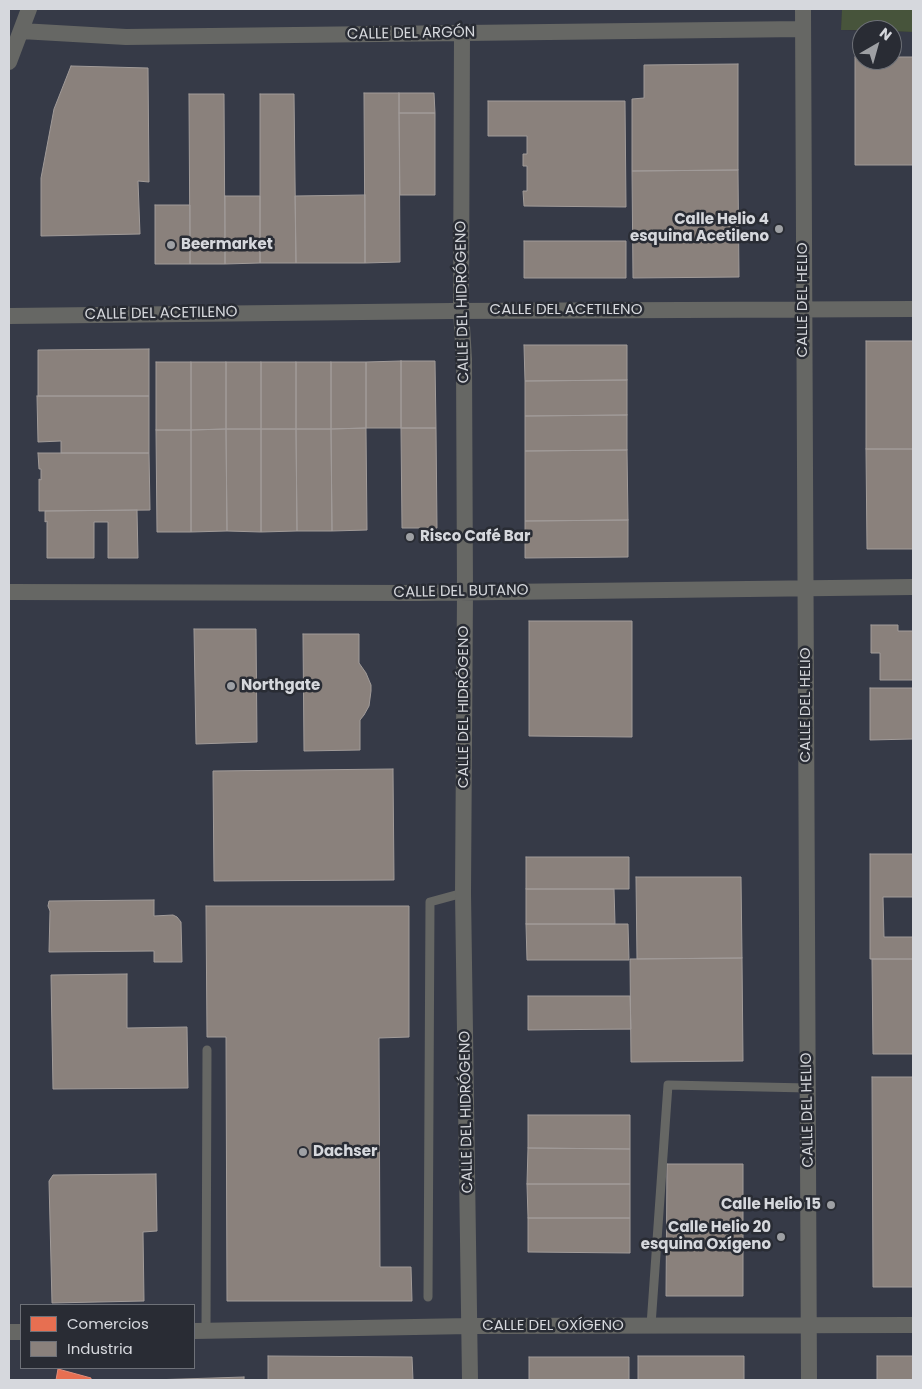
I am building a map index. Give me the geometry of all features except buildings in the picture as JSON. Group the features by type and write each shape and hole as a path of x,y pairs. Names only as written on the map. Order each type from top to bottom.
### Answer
{"street":[{"path":"9,62 29,9"},
{"name":"CALLE DEL HELIO","path":"803,9 809,1380"},
{"name":"CALLE DEL ARGÓN","path":"21,31 126,37 802,30"},
{"name":"CALLE DEL HIDRÓGENO","path":"462,33 461,310 464,369 464,894 470,1380"},
{"name":"CALLE DEL ACETILENO","path":"9,316 461,310 913,309"},
{"name":"CALLE DEL BUTANO","path":"9,592 418,593 913,587"},
{"name":"CALLE DEL OXÍGENO","path":"200,1331 470,1326 913,1325"}],"lane":[{"path":"428,1297 430,902 464,894"},
{"path":"200,1331 207,1050"},
{"path":"651,1325 668,1085 808,1088"}],"shaded area":[{"path":"9,9 842,9 841,30 852,31 852,70 902,70 902,31 913,32 913,1380 9,1380"}],"green space":[{"path":"842,9 913,9 913,32 902,31 902,20 852,20 852,30 841,30"}],"place":[{"name":"Calle Helio 4 esquina Acetileno","path":"779,229"},
{"name":"Beermarket","path":"171,245"},
{"name":"Risco Café Bar","path":"410,537"},
{"name":"Northgate","path":"231,686"},
{"name":"Dachser","path":"303,1152"},
{"name":"Calle Helio 15","path":"831,1205"},
{"name":"Calle Helio 20 esquina Oxígeno","path":"781,1237"}]}
